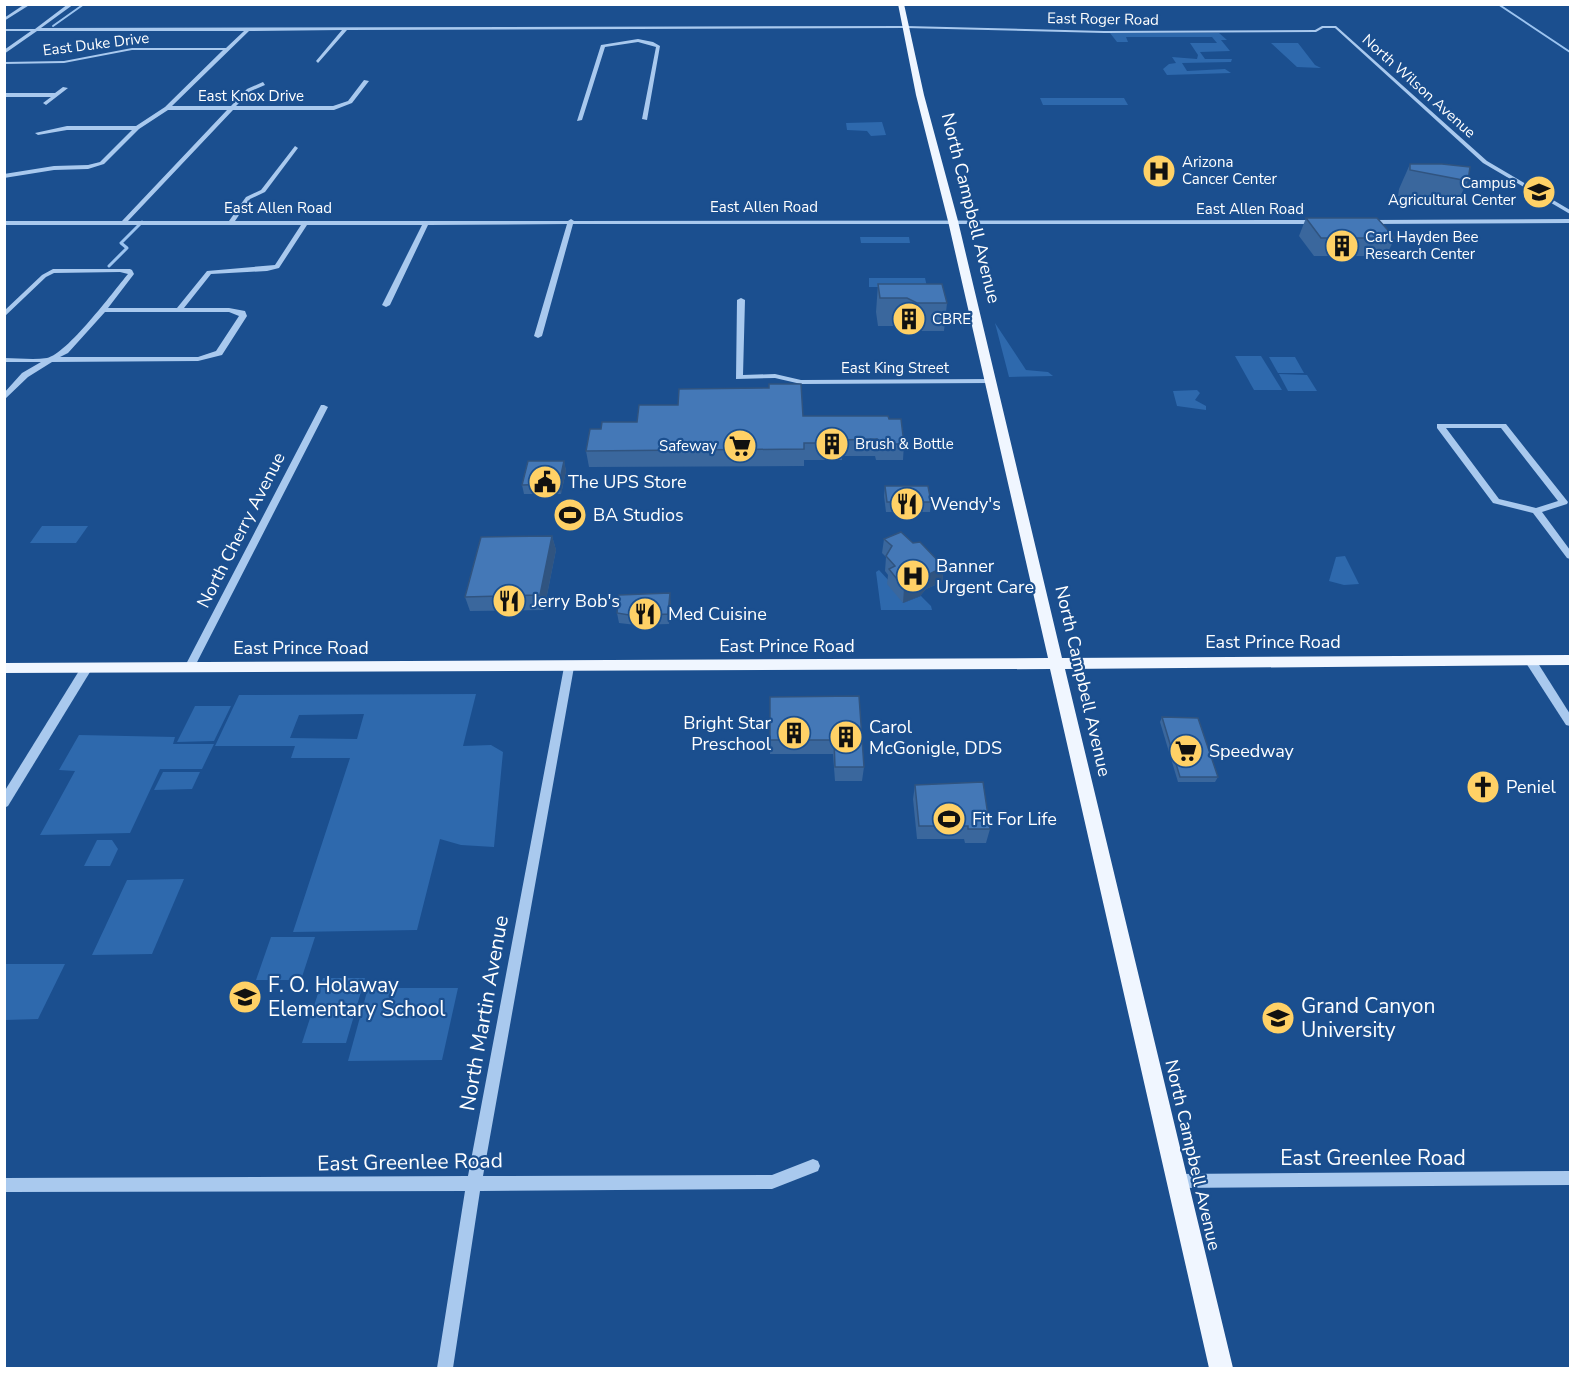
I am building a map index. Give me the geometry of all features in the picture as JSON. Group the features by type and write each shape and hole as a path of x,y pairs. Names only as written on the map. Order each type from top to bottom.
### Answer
{"main road":[{"name":"North Campbell Avenue","path":"901,4 920,95 950,207 1221,1368"},
{"name":"East Prince Road","path":"4,668 569,667 1570,660"}],"street":[{"path":"4,20 29,4"},
{"path":"4,53 72,4"},
{"path":"4,11 21,10"},
{"name":"East Roger Road","path":"4,30 906,27 1104,32 1316,31 1322,27 1336,27"},
{"name":"North Wilson Avenue","path":"1336,27 1485,162 1570,212"},
{"path":"4,176 54,168 96,166 137,128 167,108 249,28"},
{"path":"318,62 346,28"},
{"path":"579,120 603,46 637,40 650,41 658,46 645,118"},
{"name":"East Duke Drive","path":"4,63 63,62 132,49 227,49"},
{"name":"East Knox Drive","path":"167,108 334,108 350,102 366,81"},
{"path":"124,222 249,90 263,84"},
{"path":"46,103 65,88"},
{"path":"4,95 56,95"},
{"path":"38,133 67,128 137,128"},
{"path":"231,222 248,198 263,191 295,148"},
{"path":"950,207 959,216 1010,218 1025,221"},
{"path":"1361,222 1570,220"},
{"path":"538,336 572,221"},
{"name":"East Allen Road","path":"4,222 1328,222"},
{"path":"179,310 208,272 277,267 306,222"},
{"path":"386,305 426,222"},
{"path":"4,315 48,273 61,270 130,272 131,274 103,310 65,351 25,375 4,398"},
{"name":"East King Street","path":"741,300 739,377 775,376 801,382 990,381"},
{"path":"4,360 198,359 210,357 224,347 243,316 242,313 230,310 103,310"},
{"name":"North Cherry Avenue","path":"189,668 324,407"},
{"path":"1536,511 1564,502 1503,426 1440,426 1496,501 1536,511 1570,556"},
{"path":"1530,660 1570,722"},
{"name":"North Martin Avenue","path":"445,1368 474,1182 569,667"},
{"path":"4,803 86,669"},
{"name":"East Greenlee Road","path":"4,1185 772,1182 813,1166"},
{"name":"East Greenlee Road","path":"1176,1181 1570,1178"}],"shaded area":[{"path":"1110,33 1219,33 1227,40 1221,40 1230,51 1200,52 1205,59 1232,59 1231,62 1182,63 1187,71 1225,69 1231,73 1167,75 1163,69 1169,64 1176,63 1172,57 1197,59 1198,55 1190,43 1217,43 1212,37 1126,37 1128,42 1117,42"},
{"path":"1271,43 1298,43 1315,65 1321,68 1297,67"},
{"path":"1040,98 1124,98 1128,105 1043,105"},
{"path":"882,122 886,135 871,136 867,131 847,130 846,123"},
{"path":"860,237 909,237 910,243 861,243"},
{"path":"869,278 925,278 927,287 869,287"},
{"path":"995,323 1026,370 1048,372 1053,376 1009,377"},
{"path":"1235,356 1261,356 1282,390 1254,390"},
{"path":"1269,357 1295,357 1304,373 1278,373"},
{"path":"1279,374 1307,375 1317,391 1288,391"},
{"path":"1197,390 1200,393 1195,400 1206,406 1206,410 1177,406 1173,391"},
{"path":"42,526 88,526 76,543 30,543"},
{"path":"1345,556 1359,584 1344,585 1329,581 1336,557"},
{"path":"879,570 890,582 903,603 921,596 932,610 881,610 876,572"},
{"path":"476,694 463,746 491,745 503,752 494,847 461,845 440,839 417,930 293,932 350,758 291,758 295,746 215,746 239,695","holes":["364,714 357,739 290,738 299,715"]},
{"path":"195,706 231,706 214,741 177,742"},
{"path":"79,735 175,737 173,744 214,744 202,769 160,769 130,833 40,835 75,771 59,770"},
{"path":"163,772 200,772 192,789 154,790"},
{"path":"97,840 112,840 118,849 110,866 84,866"},
{"path":"184,879 152,954 92,955 127,880"},
{"path":"271,937 315,937 301,980 256,980"},
{"path":"4,964 65,964 38,1019 5,1020"},
{"path":"323,978 365,978 346,1043 302,1043"},
{"path":"368,988 458,988 442,1060 348,1061"}],"building":[{"path":"1410,164 1470,167 1468,181 1410,170"},
{"path":"1306,218 1377,218 1395,238 1321,238"},
{"path":"878,284 942,284 947,303 917,303 907,298 880,298"},
{"path":"769,384 801,384 803,416 888,416 889,419 901,419 904,444 877,444 877,439 843,440 843,443 804,443 804,449 586,451 590,429 601,429 602,422 637,422 639,405 678,405 679,389 769,388"},
{"path":"528,461 564,461 559,484 522,485"},
{"path":"885,486 928,486 931,502 887,502"},
{"path":"901,532 913,543 920,542 944,567 929,574 922,581 904,588 889,569 895,566 886,556 892,546 884,539"},
{"path":"552,536 540,595 465,597 481,537"},
{"path":"670,593 668,614 635,616 617,613 619,595"},
{"path":"859,696 864,767 835,767 834,740 770,740 770,697"},
{"name":"Speedway","path":"1162,717 1198,718 1218,777 1180,777"},
{"name":"Fit For Life","path":"983,782 990,829 968,829 968,826 919,826 915,785"}],"waterway":[{"path":"53,26 84,4"},
{"path":"1498,4 1570,52"},
{"path":"109,266 127,248 121,243 142,222"}],"place":[{"name":"Arizona Cancer Center","path":"1159,171"},
{"name":"Campus Agricultural Center","path":"1539,192"},
{"name":"Carl Hayden Bee Research Center","path":"1342,246"},
{"name":"CBRE","path":"909,319"},
{"name":"Brush & Bottle","path":"832,444"},
{"name":"Safeway","path":"740,446"},
{"name":"The UPS Store","path":"545,482"},
{"name":"Wendy's","path":"907,504"},
{"name":"BA Studios","path":"570,515"},
{"name":"Banner Urgent Care","path":"913,576"},
{"name":"Jerry Bob's","path":"509,601"},
{"name":"Med Cuisine","path":"645,614"},
{"name":"Bright Star Preschool","path":"794,733"},
{"name":"Carol McGonigle, DDS","path":"846,737"},
{"name":"Speedway","path":"1186,751"},
{"name":"Peniel","path":"1483,787"},
{"name":"Fit For Life","path":"949,819"},
{"name":"F. O. Holaway Elementary School","path":"245,997"},
{"name":"Grand Canyon University","path":"1278,1018"}]}
